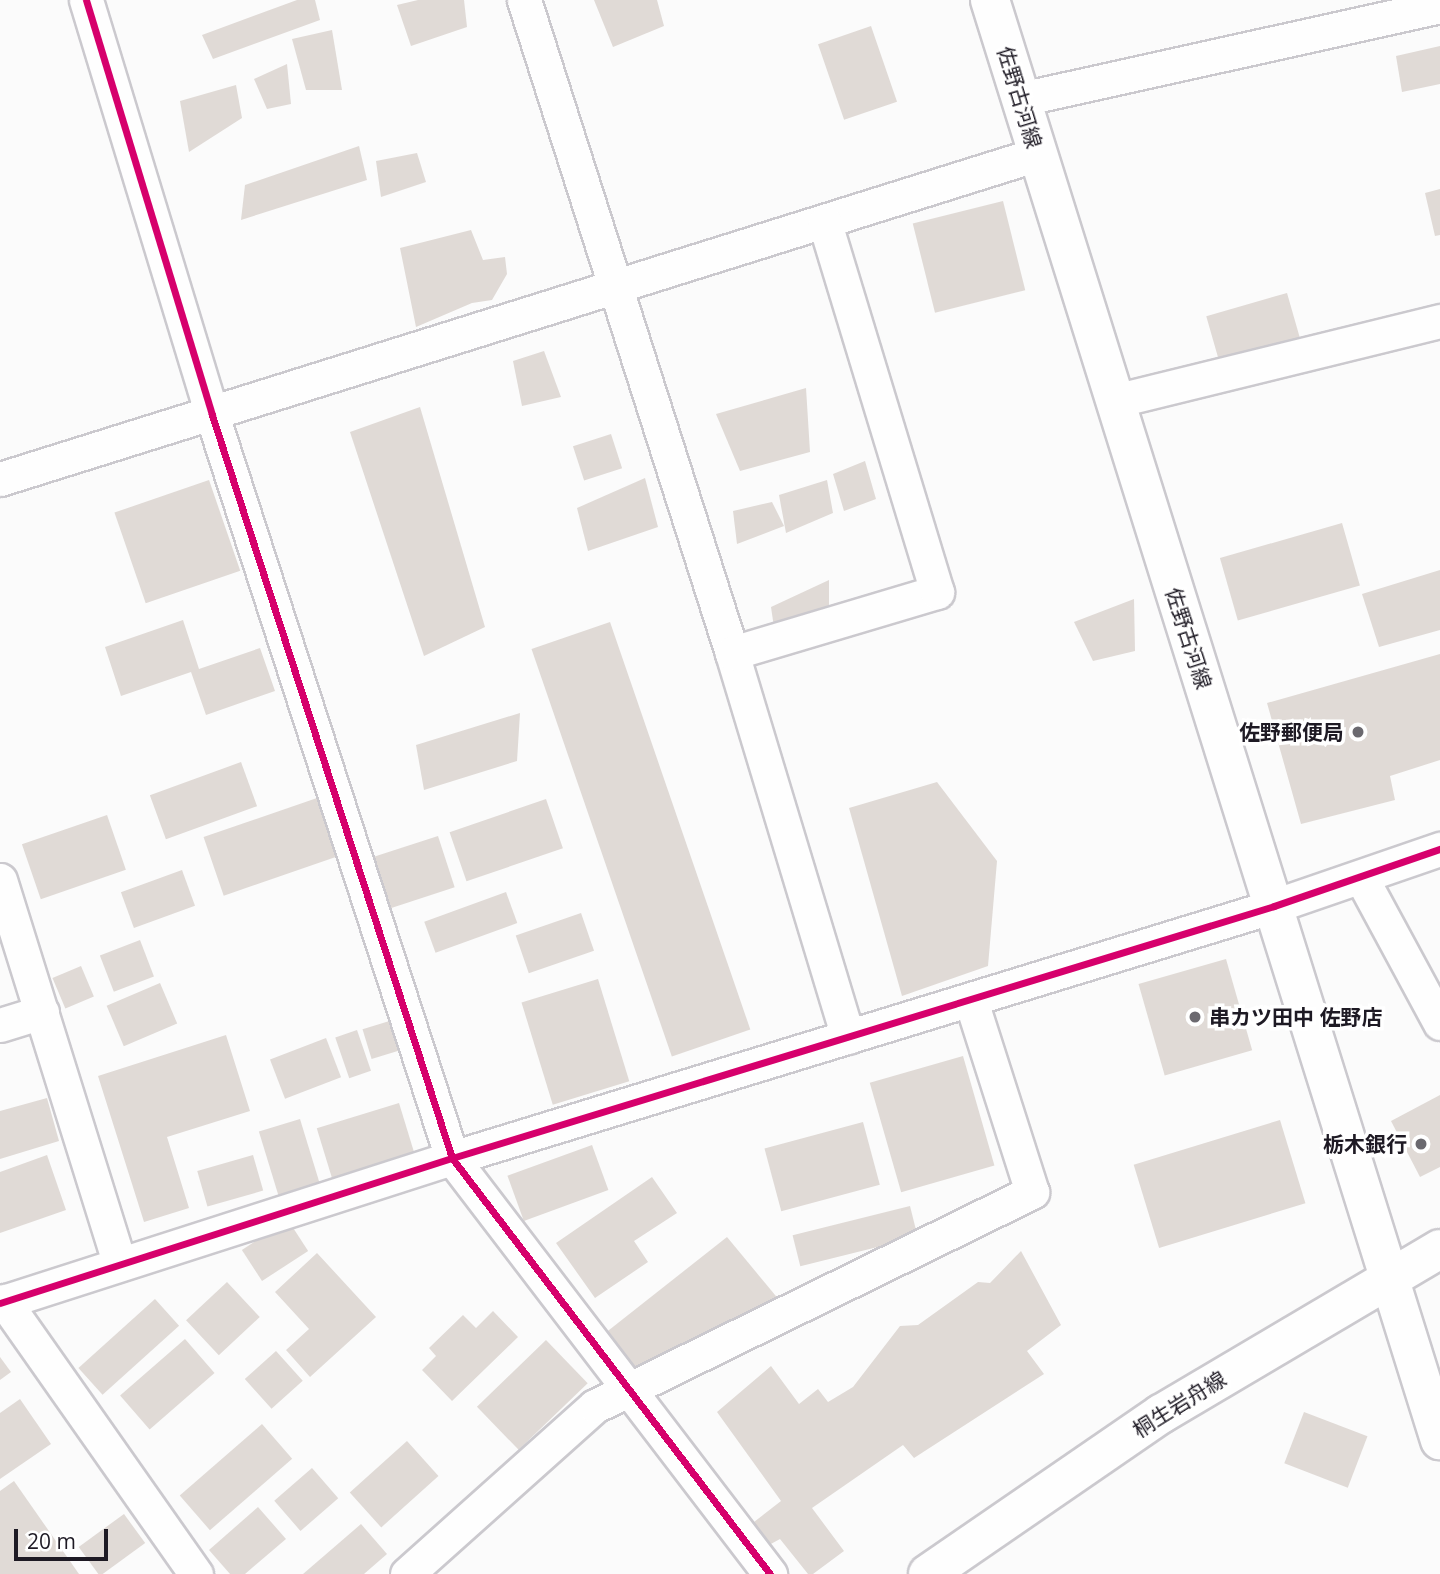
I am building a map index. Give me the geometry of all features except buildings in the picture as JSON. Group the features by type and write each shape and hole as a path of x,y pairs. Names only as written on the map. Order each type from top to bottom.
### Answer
{"main road":[{"name":"佐野古河線","path":"990,0 1391,1275 1440,1440"},
{"name":"桐生岩舟線","path":"928,1574 1161,1414 1391,1275 1440,1249"}],"street":[{"path":"86,0 212,415 453,1158 770,1574"},
{"path":"524,0 732,653 848,1038"},
{"path":"1021,99 1440,6"},
{"path":"0,479 616,289 1038,154"},
{"path":"732,653 937,592 825,223"},
{"path":"1114,401 1440,321"},
{"path":"197,1574 2,1302 119,1262 453,1158 1274,906 1440,849"},
{"path":"1361,877 1440,1023"},
{"path":"0,880 119,1262"},
{"path":"407,1574 595,1406 1032,1192 971,1001"},
{"path":"0,1025 41,1013"}],"cycle path":[{"path":"86,0 212,415 452,1158 770,1574"},
{"path":"0,1303 452,1158 1274,906 1440,849"}],"place":[{"name":"佐野郵便局","path":"1358,732"},
{"name":"串カツ田中 佐野店","path":"1195,1017"},
{"name":"栃木銀行","path":"1421,1144"}]}
